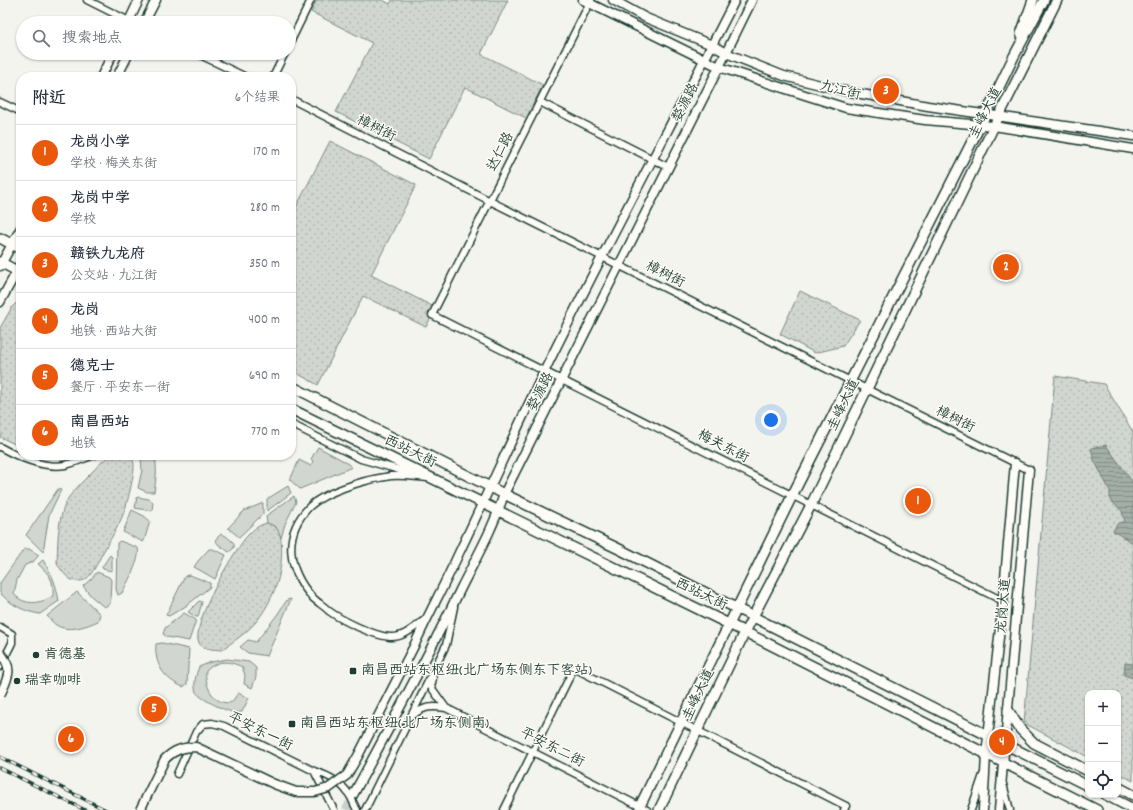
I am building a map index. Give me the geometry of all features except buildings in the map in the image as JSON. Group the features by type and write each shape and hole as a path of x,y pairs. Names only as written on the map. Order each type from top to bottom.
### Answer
{"main road":[{"path":"1014,56 1033,0"},
{"name":"圭峰大道","path":"659,810 745,632 811,505 994,126 1057,0"},
{"path":"1030,55 1054,21 1064,0"},
{"path":"1014,56 1042,4"},
{"name":"圭峰大道","path":"643,808 681,723 792,496 1014,56"},
{"path":"0,238 16,246"},
{"path":"1,264 16,269"},
{"name":"西站大街","path":"296,389 504,494 619,549 1085,784"},
{"name":"西站大街","path":"296,411 730,624 1097,810"},
{"path":"1008,710 1020,729 1034,744 1085,770"},
{"path":"1121,789 1133,795"},
{"path":"1112,798 1133,809"}],"street":[{"path":"87,0 118,16"},
{"path":"132,16 139,0"},
{"path":"148,16 156,0"},
{"path":"296,31 311,0"},
{"name":"九江街","path":"613,0 646,18 712,45 726,53 784,76 838,89 928,106 1133,136"},
{"name":"婺源路","path":"140,810 165,759 171,753 184,747 196,747 274,784 296,792 315,792 330,788 347,774 358,756 447,579 544,371 735,0"},
{"name":"婺源路","path":"353,795 431,649 499,511 504,494 752,0"},
{"name":"九江街","path":"588,1 719,67 846,108 924,120 994,126 1133,149"},
{"name":"达仁路","path":"432,315 540,102 588,1"},
{"path":"104,72 110,60"},
{"path":"120,72 126,60"},
{"path":"211,60 236,72"},
{"path":"276,72 282,60"},
{"path":"0,102 16,110"},
{"name":"樟树街","path":"296,102 619,266 1029,470"},
{"path":"540,102 668,167"},
{"path":"1,264 16,237"},
{"path":"0,302 16,276"},
{"name":"梅关东街","path":"432,315 1003,601"},
{"path":"296,427 360,459 430,478"},
{"path":"0,447 16,456"},
{"path":"25,460 47,465 64,465 79,460"},
{"name":"龙岗大道","path":"983,810 986,755 1003,601 1015,463"},
{"name":"龙岗大道","path":"999,810 1029,470"},
{"path":"427,618 406,633 390,637 372,632 338,617 313,598 301,583 293,563 292,545 294,530 300,519 310,506 326,496 359,483 386,476 430,478"},
{"path":"365,810 446,645 456,599"},
{"path":"0,627 12,634 12,643 0,667"},
{"path":"0,653 4,657 9,667 7,681 0,695"},
{"path":"504,810 574,668 846,806 844,810"},
{"path":"434,670 431,687 446,708"},
{"path":"411,717 421,709 434,707 446,708"},
{"name":"平安东二街","path":"446,708 643,808"},
{"name":"平安东一街","path":"177,774 196,732 203,724 212,723 224,726 314,771 325,774 336,781 348,793 357,810"},
{"path":"971,810 986,768"},
{"path":"314,771 334,810"},
{"path":"1002,781 1010,810"}],"shaded area":[{"path":"317,0 383,0 390,4 392,0 508,0 481,54 543,85 526,118 465,87 429,159 336,112 372,43 311,12"},
{"path":"330,141 416,185 371,275 436,308 426,327 363,296 318,385 296,373 296,207"},
{"path":"800,291 860,320 843,346 815,353 780,334"},
{"path":"16,303 16,445 0,437 0,328 12,307"},
{"path":"1055,376 1104,384 1133,432 1133,781 1121,775 1121,690 1085,690 1085,755 1024,723"},
{"path":"1106,445 1133,483 1133,543 1113,531 1118,523 1125,522 1122,511 1110,500 1110,491 1094,460 1091,448"},
{"path":"318,447 352,467 300,489 290,480 299,460 311,466 313,461 311,459"},
{"path":"105,460 132,460 134,464 128,500 123,515 92,573 83,580 76,581 69,579 57,564 60,521 65,504 69,497"},
{"path":"141,460 155,460 156,473 154,492 147,492 138,488 142,470"},
{"path":"288,486 291,493 267,511 267,499"},
{"path":"58,489 61,490 49,515 43,552 26,535"},
{"path":"294,496 296,502 285,524 281,538 276,527 267,523 266,516"},
{"path":"137,497 149,499 153,502 152,511 135,508"},
{"path":"263,503 263,514 239,537 228,528 244,511"},
{"path":"132,510 150,521 143,542 123,532"},
{"path":"267,523 274,526 278,531 281,537 282,545 279,577 271,599 255,623 234,641 221,650 203,647 199,643 198,634 201,620 215,587 242,542 255,528"},
{"path":"221,534 226,536 234,543 234,548 229,552 215,540"},
{"path":"120,541 138,548 138,553 136,564 130,577 122,593 118,595 116,589 117,543"},
{"path":"24,549 29,549 39,555 33,562 25,565 17,580 14,594 18,598 27,602 43,601 53,596 52,582 46,571 38,564 43,560 54,580 57,590 59,601 40,614 29,612 18,607 0,593 0,583"},
{"path":"209,549 213,549 226,555 215,579 194,567"},
{"path":"110,555 112,557 112,571 103,569 102,567"},
{"path":"97,572 109,577 111,580 110,604 104,607 91,596 83,586"},
{"path":"190,575 210,583 210,587 186,606 169,616 166,615 185,576"},
{"path":"77,592 100,614 98,621 83,627 72,629 56,625 47,616"},
{"path":"291,599 267,656 248,653 240,647 248,640 256,642 287,600"},
{"path":"199,601 202,602 198,617 196,617 188,612"},
{"path":"184,613 196,620 189,641 167,637 163,634 165,628"},
{"path":"162,643 189,649 187,684 183,687 170,680 159,664 156,644"},
{"path":"227,659 249,662 256,668 256,677 252,688 244,684 245,675 242,667 227,662 214,665 206,671 207,683 212,694 220,701 226,703 232,702 238,693 249,698 242,712 233,712 207,701 198,695 195,689 196,676 199,667 211,662"},
{"path":"1125,663 1133,664 1133,678 1124,675"}],"tunnel":[{"path":"346,810 353,795"}],"railway":[{"path":"0,757 106,810"},
{"path":"0,768 85,810"}],"place":[{"name":"赣铁九龙府","path":"886,91"},
{"name":"龙岗中学","path":"1006,267"},
{"name":"龙岗小学","path":"918,501"},
{"name":"肯德基","path":"36,655"},
{"name":"南昌西站东枢纽(北广场东侧东下客站)","path":"353,671"},
{"name":"瑞幸咖啡","path":"17,681"},
{"name":"德克士","path":"154,709"},
{"name":"南昌西站东枢纽(北广场东侧南)","path":"292,724"},
{"name":"南昌西站","path":"71,739"},
{"name":"龙岗","path":"1002,742"}]}
